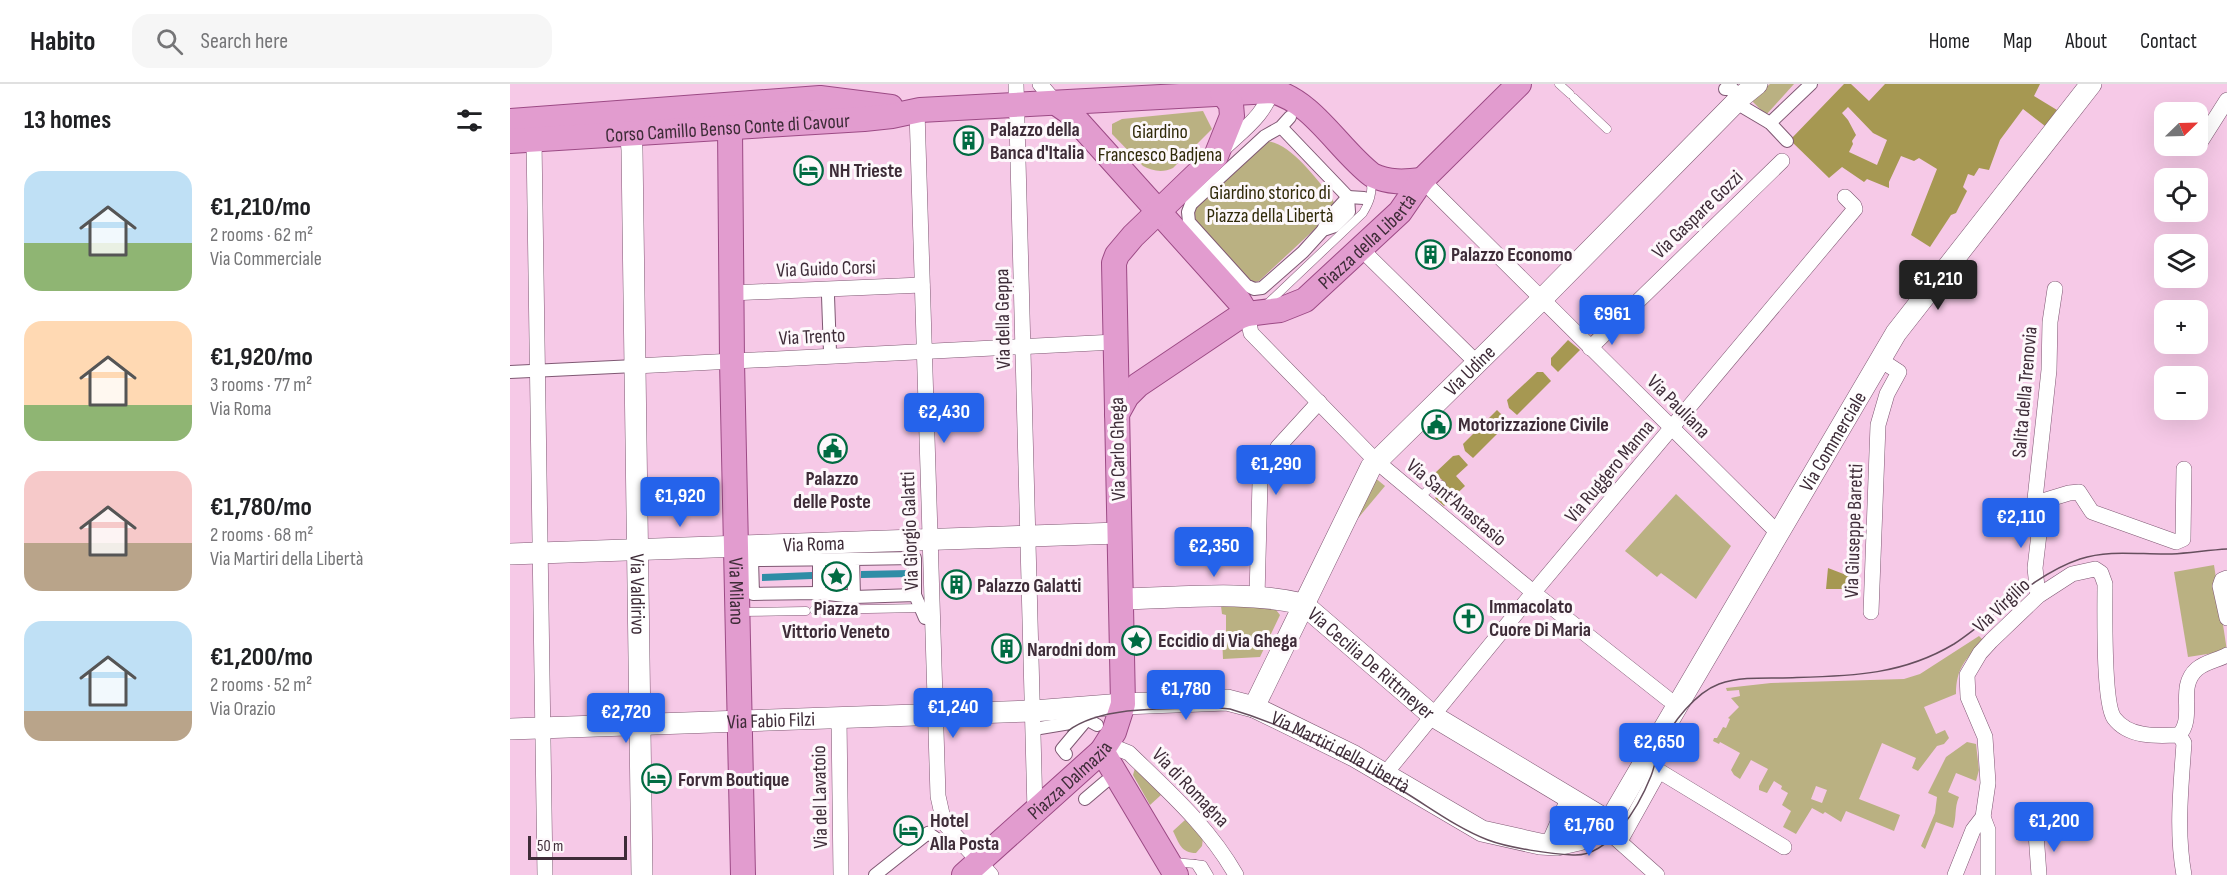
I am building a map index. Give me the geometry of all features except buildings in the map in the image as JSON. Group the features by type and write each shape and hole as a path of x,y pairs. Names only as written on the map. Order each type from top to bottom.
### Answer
{"main road":[{"path":"1422,180 1519,84"},
{"name":"Via Udine","path":"1254,707 1367,472 1741,97 1758,84"},
{"name":"Via Commerciale","path":"1605,825 1672,702 1779,534 1896,333 2091,84"},
{"name":"Piazza della Libertà","path":"1056,103 1222,93 1268,86 1300,104 1354,173 1384,181 1422,180"},
{"path":"1182,209 1224,167 1232,116 1231,104 1222,93"},
{"name":"Corso Camillo Benso Conte di Cavour","path":"535,130 632,134 730,128 892,116 1017,95 1056,103"},
{"name":"Corso Camillo Benso Conte di Cavour","path":"535,130 613,113 820,98 919,111"},
{"path":"1102,149 1097,137 1097,129 1102,116 1130,98"},
{"path":"1056,103 1069,112 1102,149 1182,209 1239,301 1250,298"},
{"path":"730,128 734,119 744,115 881,106"},
{"path":"613,113 626,121 632,134"},
{"path":"510,121 535,130"},
{"name":"Via Milano","path":"730,128 732,361 746,554 740,721 743,875"},
{"path":"510,141 535,130"},
{"name":"Via Valdirivo","path":"632,134 642,875"},
{"name":"Piazza della Libertà","path":"1250,298 1280,310 1305,300 1400,212 1422,180"},
{"name":"Via Carlo Ghega","path":"1123,704 1114,273 1117,255 1133,236 1182,209"},
{"path":"1117,414 1127,396 1138,385 1230,323 1250,298"},
{"name":"Via Roma","path":"510,554 637,549 746,554 922,549 1029,535 1119,533"},
{"name":"Via Cecilia De Rittmeyer","path":"1120,599 1257,597 1280,598 1303,604 1433,716 1569,797 1605,825"},
{"name":"Via Martiri della Libertà","path":"1123,704 1227,700 1254,707 1385,774 1482,831 1548,845"},
{"name":"Piazza Dalmazia","path":"1035,811 1102,751 1114,732 1123,704 1036,719"},
{"name":"Via Fabio Filzi","path":"510,729 935,714 1036,719"},
{"path":"1102,751 1180,867"},
{"path":"978,870 1035,811"},
{"path":"1548,845 1578,840 1605,825"}],"street":[{"path":"1040,84 1056,103"},
{"path":"1770,123 1810,84"},
{"path":"1224,167 1259,114 1268,86"},
{"name":"Via della Geppa","path":"1017,95 1036,719"},
{"path":"2208,130 2227,100"},
{"path":"1743,107 1770,123 1788,141"},
{"name":"Via Giorgio Galatti","path":"919,111 925,352 922,549 935,714 939,807 952,842 978,870"},
{"path":"1281,127 1310,165 1332,180 1348,197 1349,212 1335,226 1327,226 1303,252 1250,298 1246,285 1190,222 1182,209 1224,167 1264,134 1281,127 1290,117"},
{"path":"535,130 545,875"},
{"name":"Via Gaspare Gozzi","path":"1590,348 1782,160"},
{"path":"1332,180 1354,173"},
{"name":"Via Pauliana","path":"1422,180 1779,534"},
{"path":"1348,197 1364,198"},
{"name":"Via Ruggero Manna","path":"1385,774 1855,209 1845,197"},
{"path":"1360,248 1477,363"},
{"name":"Via Guido Corsi","path":"731,293 922,285"},
{"name":"Salita della Trenovia","path":"2038,596 2035,568 2039,534 2035,499 2055,288"},
{"path":"828,296 830,352"},
{"name":"Via Sant'Anastasio","path":"1250,298 1251,333 1376,461 1534,593 1672,702"},
{"name":"Via Trento","path":"510,372 1115,342"},
{"name":"Via Giuseppe Baretti","path":"1871,612 1878,425 1887,394 1899,372 1879,359"},
{"path":"1257,597 1260,482 1278,447 1319,402"},
{"name":"Salita della Trenovia","path":"2039,534 2043,524 2046,500 2079,492 2087,507 2101,516 2175,542 2183,539 2184,469"},
{"path":"746,554 819,560 853,559 922,549 915,595 926,611"},
{"path":"853,559 854,597"},
{"path":"819,560 819,593"},
{"name":"Via Virgilio","path":"1955,875 1973,830 1983,817 1988,783 1985,737 1968,697 1967,675 1985,647 2038,596 2072,574 2095,569 2101,573 2105,584 2107,694 2113,717 2131,730 2145,735 2179,735"},
{"path":"2227,578 2222,580 2220,586 2227,618"},
{"path":"745,604 819,593 854,597 915,595"},
{"path":"2184,875 2179,842 2179,821 2184,743 2179,735 2185,723 2187,681 2197,669 2227,655"},
{"name":"Via del Lavatoio","path":"839,718 846,874"},
{"path":"1036,719 1091,719 1062,749 1066,754"},
{"name":"Piazza Dalmazia","path":"1035,811 1036,719"},
{"name":"Via di Romagna","path":"1102,751 1119,749 1129,753 1208,832 1222,850 1236,875"},
{"path":"1620,841 1659,771 1784,847"},
{"path":"1085,799 1099,784"},
{"path":"1548,845 1569,797"},
{"path":"1983,817 1988,830 1988,875"},
{"path":"1605,825 1657,875"},
{"path":"875,875 930,829 952,842"},
{"path":"2036,833 2039,875"}],"lane":[{"path":"1559,84 1607,129"},
{"name":"Piazza della Libertà","path":"1250,298 1276,297 1363,213 1370,199 1372,186 1354,173"},
{"path":"1419,498 1430,488 1442,486"},
{"path":"745,604 810,610 926,611"},
{"path":"1180,867 1203,865 1209,875"},
{"path":"1180,867 1202,875"}],"green space":[{"path":"1770,84 1794,84 1766,115 1750,99"},
{"name":"Giardino Francesco Badjena","path":"1203,111 1212,129 1169,170 1158,171 1143,166 1112,134 1112,124 1122,119"},
{"name":"Giardino storico di Piazza della Libertà","path":"1266,141 1284,147 1293,154 1331,196 1335,205 1331,214 1259,281 1251,283 1196,225 1193,212 1195,206"},
{"path":"1374,477 1385,486 1349,529"},
{"path":"1676,494 1731,546 1696,599 1661,573 1657,577 1625,551"},
{"path":"2214,565 2227,651 2188,657 2174,572"},
{"path":"1221,606 1273,606 1280,615 1260,657 1223,659 1222,636 1226,635 1226,615 1222,614"},
{"path":"1979,636 1984,641 1963,664 1956,685 1956,694 1924,707 1936,734 1945,730 1949,738 1944,744 1937,746 1918,771 1912,768 1916,758 1882,743 1859,799 1900,815 1894,831 1846,811 1841,822 1825,812 1823,814 1812,808 1796,834 1783,827 1791,811 1782,805 1788,793 1774,781 1767,793 1759,790 1768,769 1751,760 1740,779 1731,770 1740,753 1720,742 1719,744 1713,741 1723,727 1726,728 1730,719 1728,718 1739,707 1731,698 1740,696 1739,690 1727,691 1726,688 1771,683 1904,679 1920,674","holes":["1816,786 1827,790 1822,803 1811,799"]},
{"path":"1967,742 1976,744 1979,770 1976,781 1956,773 1948,792 1959,797 1953,828 1936,822 1925,849 1921,846 1935,813 1937,797 1928,793 1946,757"},
{"path":"1135,768 1161,795 1150,805 1133,775"},
{"path":"1185,820 1203,838 1202,846 1196,853 1184,849 1173,831"}],"shaded area":[{"path":"1844,84 1851,84 1869,101 1885,84 2040,84 2034,96 2057,110 2045,126 2023,109 2000,140 1989,170 1979,168 1974,176 1968,174 1963,187 1967,191 1956,213 1951,215 1930,247 1911,235 1937,169 1919,158 1914,161 1901,156 1889,182 1889,188 1867,179 1864,182 1842,167 1829,178 1790,140","holes":["1848,107 1873,133 1887,140 1877,165 1849,152 1856,135 1842,113"]},
{"path":"1568,340 1580,350 1558,372 1551,365 1551,358"},
{"path":"1537,372 1543,372 1551,381 1517,415 1509,408 1507,400"},
{"path":"1497,410 1509,422 1473,458 1465,451 1463,444"},
{"path":"1459,455 1468,465 1456,476 1465,486 1444,506 1435,498 1443,490 1443,481 1435,473 1453,456"},
{"path":"1828,568 1854,578 1856,589 1826,589"}],"water":[{"path":"910,570 911,577 861,578 861,571"},
{"path":"837,571 843,573 845,579 843,585 837,587 831,585 829,579 831,573"},
{"path":"812,572 812,579 762,581 762,574"}],"tram line":[{"path":"1068,731 1083,722 1120,712 1162,709 1230,709 1276,725 1321,745 1456,825 1488,840 1542,852 1573,855 1586,853 1599,848 1611,839 1631,815 1646,788 1659,749 1671,728 1685,710 1710,688 1743,679 1850,675 1892,669 1933,655 1954,644 2046,575 2080,559 2114,553 2172,554 2227,549"}],"place":[{"name":"Palazzo della Banca d'Italia","path":"969,140"},
{"name":"NH Trieste","path":"808,170"},
{"name":"Palazzo Economo","path":"1430,254"},
{"name":"Motorizzazione Civile","path":"1437,424"},
{"name":"Palazzo delle Poste","path":"832,448"},
{"name":"Piazza Vittorio Veneto","path":"836,577"},
{"name":"Palazzo Galatti","path":"956,585"},
{"name":"Immacolato Cuore Di Maria","path":"1468,618"},
{"name":"Eccidio di Via Ghega","path":"1137,640"},
{"name":"Narodni dom","path":"1006,649"},
{"name":"Forvm Boutique","path":"657,779"},
{"name":"Hotel Alla Posta","path":"909,831"}]}
